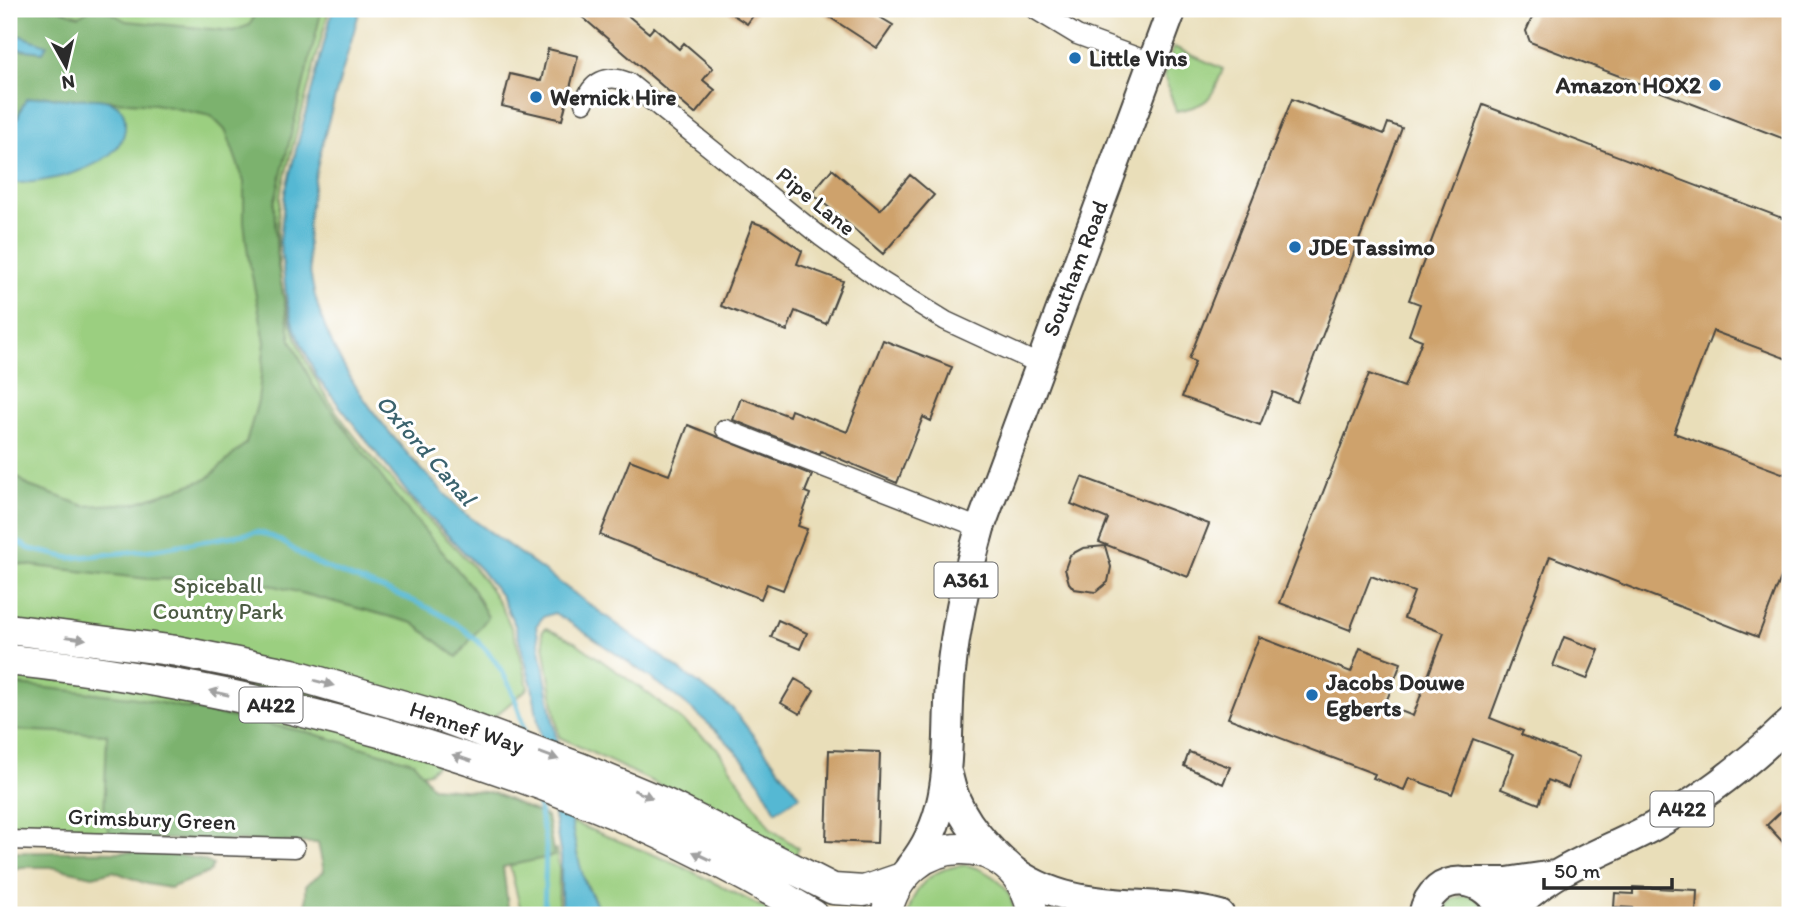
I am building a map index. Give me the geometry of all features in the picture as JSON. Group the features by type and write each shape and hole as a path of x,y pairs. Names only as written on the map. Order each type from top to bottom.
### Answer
{"highway":[{"name":"Hennef Way","path":"9,629 177,651 292,674 430,713 580,768 666,804 826,887 864,891 905,873 927,856 946,849 966,848 985,853 1005,864"},
{"name":"Hennef Way","path":"9,660 183,684 391,734 586,804 707,858 813,915"},
{"path":"1005,864 1021,881 1030,900 1032,915"},
{"path":"886,915 890,896 905,873"}],"main road":[{"name":"Southam Road","path":"905,873 935,825 948,775 951,670 966,582 980,528 1172,9"},
{"name":"A422","path":"1509,915 1558,874 1622,843 1691,804 1735,772 1790,723"},
{"name":"Southam Road","path":"948,775 952,793 966,822 1005,864 1035,885 1077,900 1189,908 1220,915"},
{"name":"A422","path":"1466,881 1507,882 1558,874"},
{"path":"1397,915 1427,906 1441,887 1466,881 1490,892 1503,915"}],"street":[{"path":"1034,9 1077,35 1151,62"},
{"name":"Pipe Lane","path":"584,103 587,93 599,81 614,78 628,82 821,237 883,282 946,321 1039,364"},
{"path":"725,429 980,528"},
{"name":"Grimsbury Green","path":"9,839 295,848"}],"green space":[{"name":"Spiceball Country Park","path":"9,9 329,9 281,191 278,239 281,283 291,323 306,360 350,430 409,499 470,563 499,603 511,626 528,688 429,772 207,814 168,836 9,832"},
{"path":"9,9 58,9 79,16 90,9 105,9 126,21 233,31 250,25 257,9 322,9 274,204 277,260 291,340 313,385 394,494 471,586 488,617 457,657 413,623 271,585 231,580 148,579 9,563 9,456 14,474 29,486 85,506 135,503 207,479 246,443 258,401 265,342 248,255 244,222 244,182 226,131 211,116 155,104 87,99 61,101 48,96 17,115 15,131 9,143 9,48 43,52 46,45 9,32"},
{"path":"1174,47 1223,69 1208,99 1196,106 1176,111 1164,75"},
{"path":"546,628 575,642 649,694 717,748 771,829 798,848 795,858 737,822 559,737 542,632"},
{"path":"9,684 131,697 307,732 414,762 432,787 494,793 547,817 554,856 503,867 509,915 306,915 306,885 324,871 318,843 111,838 104,814 107,734 9,730"},
{"path":"571,822 677,864 778,915 602,915 581,873"},
{"path":"556,850 559,869 558,915 522,915 509,862"},
{"path":"9,852 147,853 198,859 213,865 210,872 170,888 147,884 113,871 93,876 51,867 20,867 9,873"},
{"path":"967,865 1000,882 1010,896 1014,915 908,915 916,894 928,879 945,869"},
{"path":"1468,895 1476,898 1489,915 1440,915 1452,899"}],"water":[{"path":"333,9 360,9 318,165 309,216 309,260 316,302 331,342 352,380 376,416 404,450 464,513 732,708 800,796 776,811 751,769 711,726 688,706 566,620 554,613 543,617 536,626 577,854 585,883 602,915 561,915 561,857 532,686 515,625 501,596 481,570 410,496 317,377 294,328 287,302 280,242 285,192"},
{"path":"9,32 47,45 43,52 9,48"},
{"path":"48,96 106,100 115,104 123,111 125,119 120,143 109,155 77,172 40,181 9,183 12,140 21,109 26,99"}],"building":[{"path":"573,9 620,9 649,33 654,27 679,49 684,43 713,68 703,80 715,90 695,114"},
{"path":"724,9 758,9 747,24"},
{"path":"817,9 866,9 893,25 877,48"},
{"name":"Amazon HOX2","path":"1536,9 1790,9 1790,132 1787,140 1530,42 1526,31"},
{"name":"Wernick Hire","path":"548,49 578,56 562,120 502,106 510,74 541,81"},
{"name":"JDE Tassimo","path":"1292,99 1384,134 1388,123 1402,128 1297,402 1273,392 1260,425 1182,397 1195,362 1189,359"},
{"path":"1483,105 1790,221 1790,360 1713,331 1674,433 1790,476 1790,554 1758,637 1550,556 1490,718 1523,731 1521,735 1579,757 1568,788 1548,780 1539,804 1501,789 1514,754 1473,739 1452,794 1409,778 1404,790 1373,778 1375,774 1228,718 1259,637 1351,672 1360,648 1401,663 1385,705 1413,716 1444,633 1404,618 1414,592 1371,576 1350,630 1280,603 1369,374 1404,387 1422,340 1409,335 1420,304 1409,300"},
{"path":"832,169 880,210 910,175 934,195 883,254 812,193"},
{"path":"753,222 767,227 802,251 797,264 843,281 826,324 795,311 787,331 721,306"},
{"path":"883,340 952,367 931,421 923,417 897,483 821,451 820,454 733,420 741,398 789,416 791,410 847,432"},
{"path":"688,425 812,475 805,492 810,494 798,526 807,529 783,590 767,584 761,599 600,535 630,460 669,475"},
{"path":"1082,477 1209,524 1188,577 1099,542 1108,519 1071,504"},
{"path":"1105,546 1111,567 1108,582 1096,592 1074,589 1065,569 1070,555 1083,548"},
{"path":"778,620 807,633 800,649 771,637"},
{"path":"1564,637 1599,650 1587,679 1553,666"},
{"path":"795,679 814,690 800,714 781,703"},
{"path":"829,750 880,752 877,843 826,841"},
{"path":"1189,752 1230,767 1223,784 1184,766"},
{"path":"1790,803 1790,850 1767,825"},
{"path":"1633,887 1697,890 1696,915 1633,915 1633,908 1614,907 1615,893 1633,894"}],"waterway":[{"path":"9,537 30,549 70,558 150,550 257,532 276,538 313,562 423,606 452,621 477,640 498,665 514,696 525,736"},
{"path":"536,793 546,845 544,915"}],"place":[{"name":"Little Vins","path":"1075,58"},
{"name":"Amazon HOX2","path":"1715,85"},
{"name":"Wernick Hire","path":"536,97"},
{"name":"JDE Tassimo","path":"1295,247"},
{"name":"Jacobs Douwe Egberts","path":"1312,695"}],"water label":[{"name":"Oxford Canal","path":"426,450"}]}
